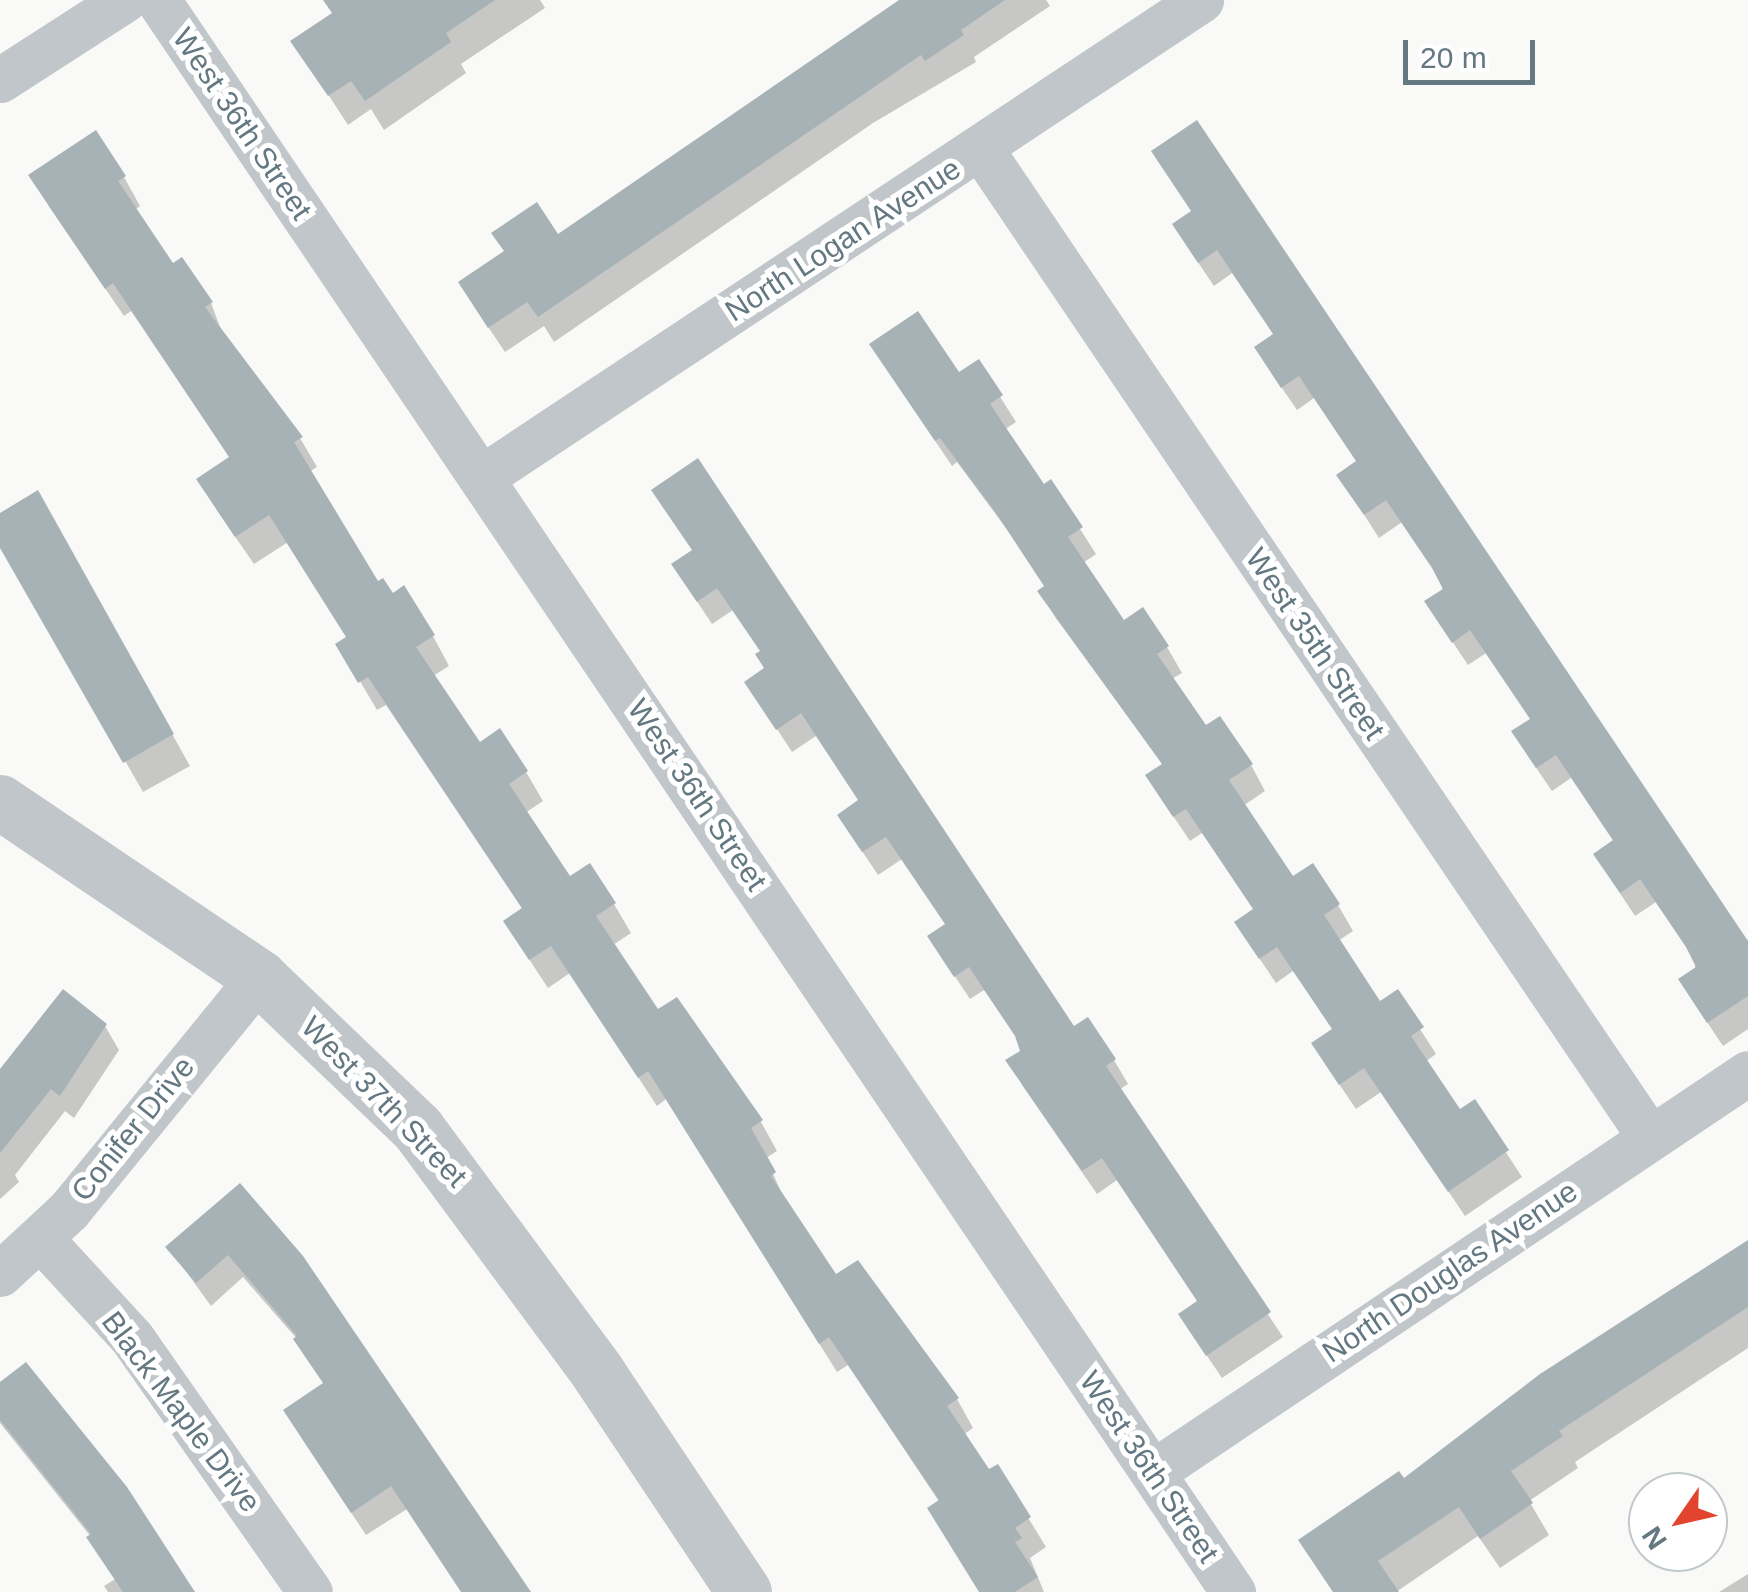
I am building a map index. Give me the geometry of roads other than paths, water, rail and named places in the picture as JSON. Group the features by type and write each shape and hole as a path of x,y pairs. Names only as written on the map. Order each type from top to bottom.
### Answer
{"street":[{"path":"0,80 124,0"},
{"name":"West 36th Street","path":"158,0 1233,1592"},
{"name":"North Logan Avenue","path":"482,477 1201,0"},
{"name":"West 35th Street","path":"981,149 1650,1138"},
{"name":"West 37th Street","path":"0,802 259,977 343,1052 461,1180 744,1592"},
{"name":"Conifer Drive","path":"0,1274 41,1240 259,977"},
{"name":"North Douglas Avenue","path":"1153,1472 1748,1073"},
{"name":"Black Maple Drive","path":"41,1240 132,1338 310,1592"}]}
